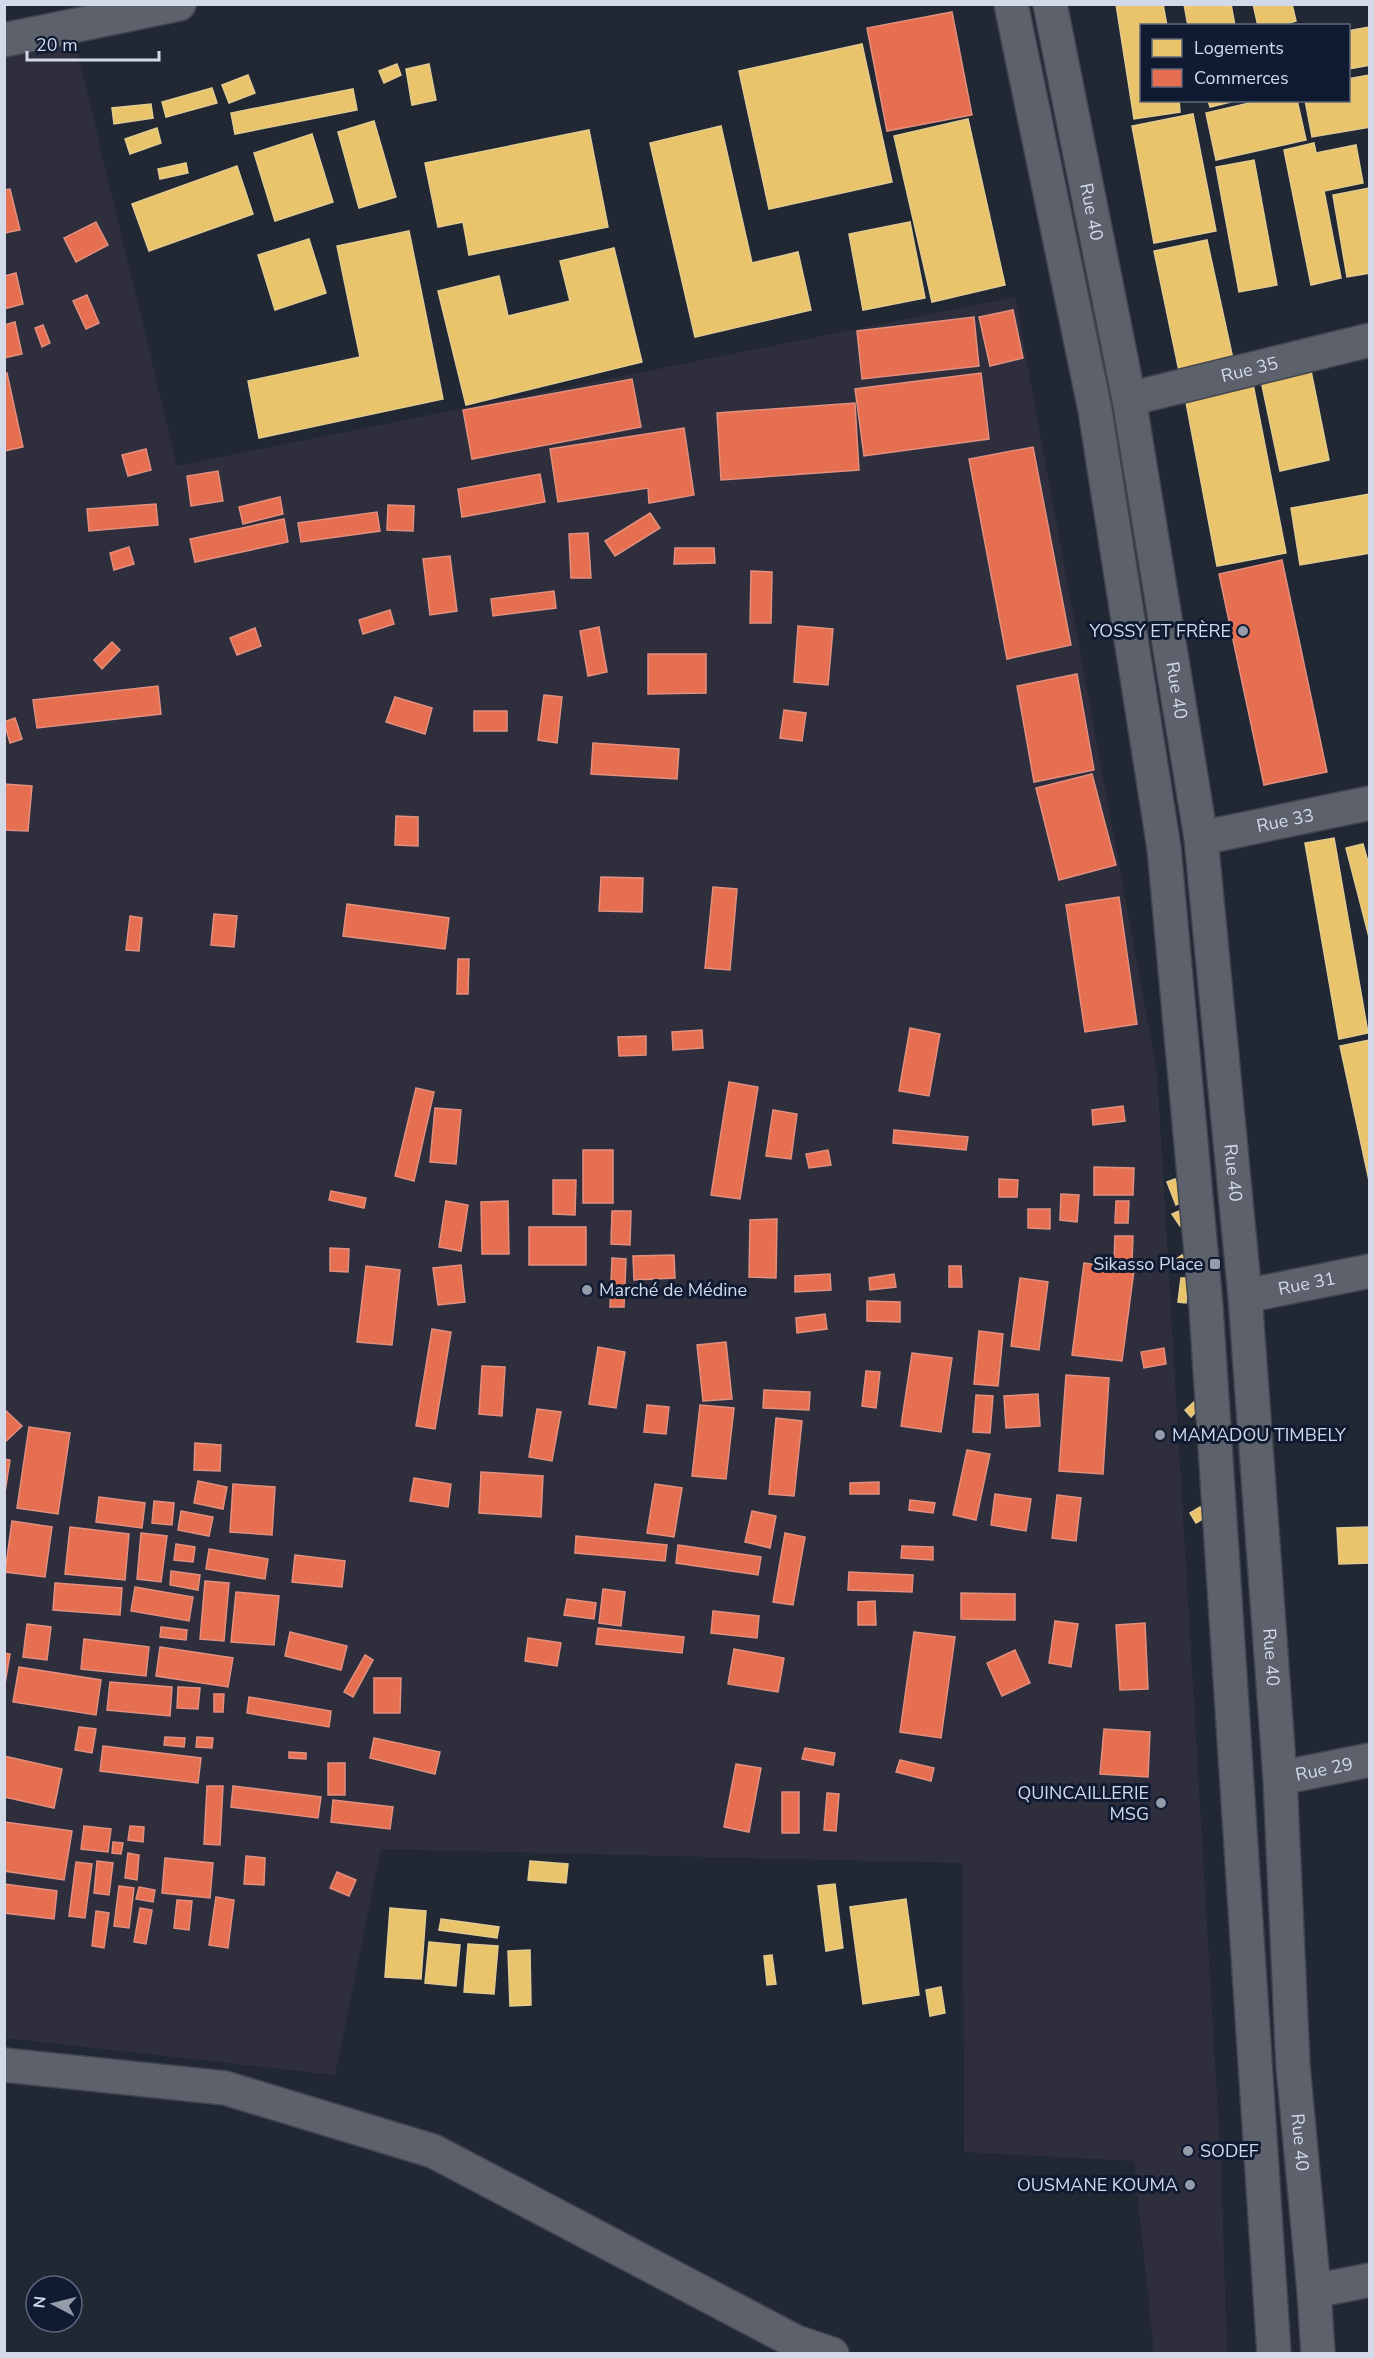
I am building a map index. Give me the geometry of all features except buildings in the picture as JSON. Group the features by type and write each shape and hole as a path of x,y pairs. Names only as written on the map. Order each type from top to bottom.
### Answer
{"main road":[{"path":"4,40 122,10 179,4"},
{"name":"Rue 40","path":"1011,4 1095,410 1164,848 1206,1307 1274,2354"},
{"name":"Rue 40","path":"1050,4 1129,399 1201,838 1245,1296 1280,1778 1293,2066 1318,2354"},
{"name":"Rue 35","path":"1129,399 1370,340"},
{"name":"Rue 33","path":"1201,838 1370,803"},
{"name":"Rue 31","path":"1245,1296 1370,1271"},
{"name":"Rue 29","path":"1280,1778 1370,1760"},
{"path":"4,2065 225,2088 433,2151 796,2342 832,2354"},
{"path":"1314,2291 1370,2280"}],"shaded area":[{"name":"Marché de Médine","path":"71,26 177,466 1015,297 1157,1072 1221,2164 1227,2353 1154,2353 1134,2161 964,2152 963,1863 381,1849 335,2075 5,2038 4,40"}],"place":[{"name":"YOSSY ET FRÈRE","path":"1243,631"},
{"name":"Sikasso Place","path":"1215,1264"},
{"name":"Marché de Médine","path":"587,1290"},
{"name":"MAMADOU TIMBELY","path":"1160,1435"},
{"name":"QUINCAILLERIE MSG","path":"1161,1803"},
{"name":"SODEF","path":"1188,2151"},
{"name":"OUSMANE KOUMA","path":"1190,2185"}]}
